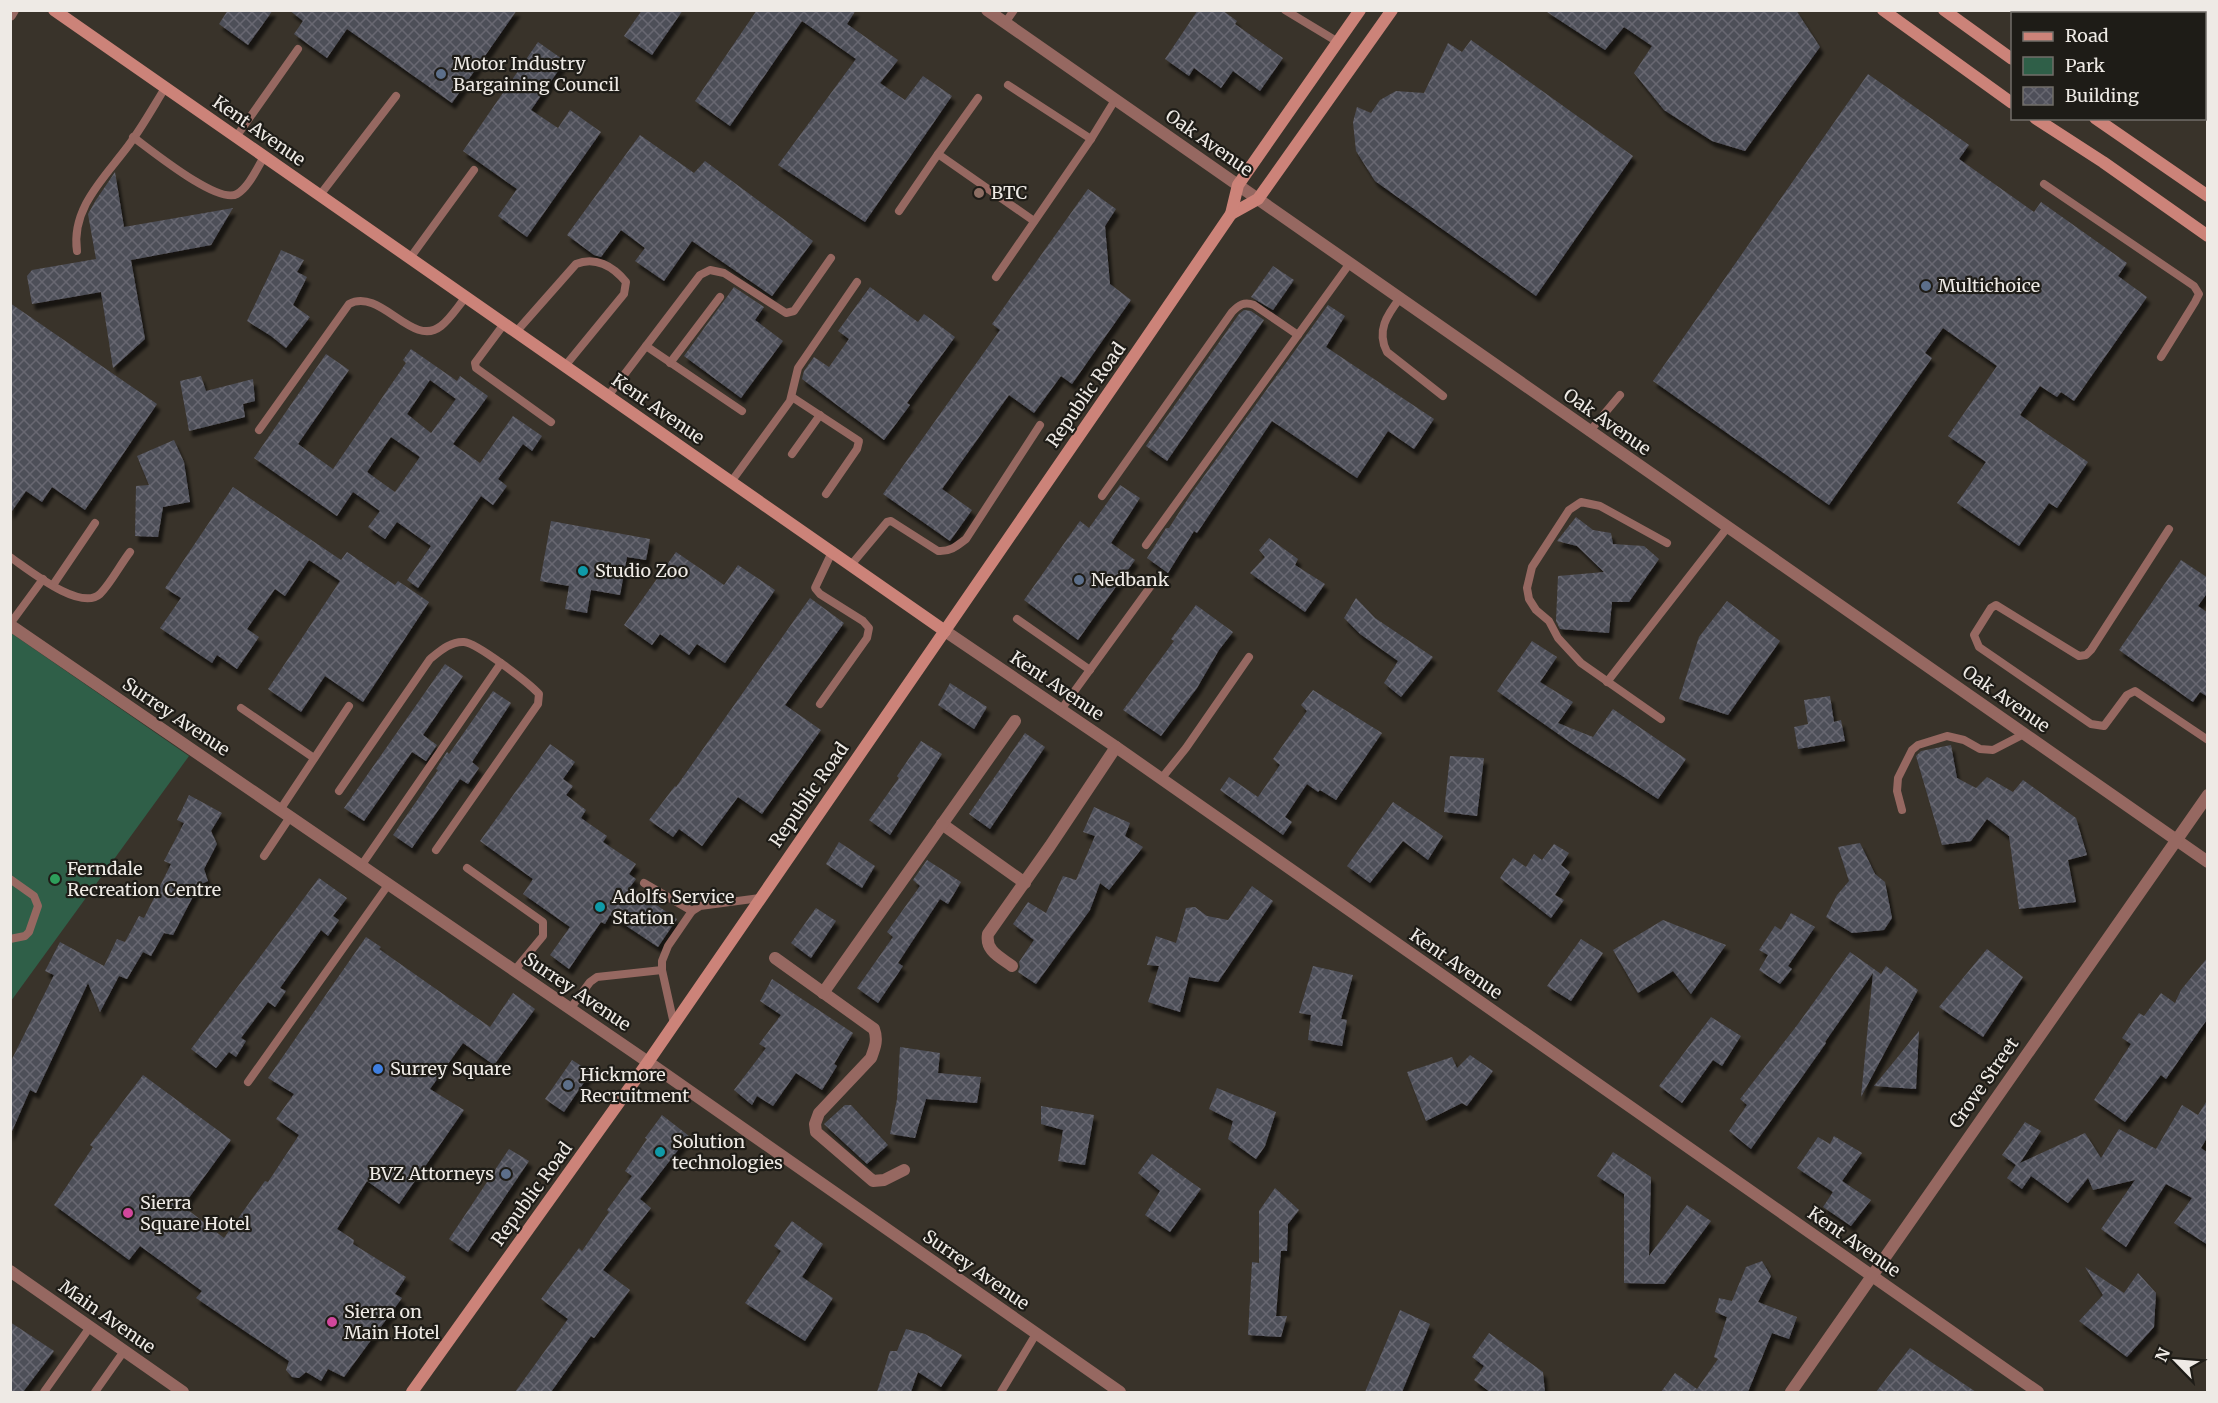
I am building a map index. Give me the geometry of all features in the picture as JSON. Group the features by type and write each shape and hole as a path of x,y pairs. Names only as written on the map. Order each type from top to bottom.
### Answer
{"main road":[{"name":"Kent Avenue","path":"54,10 945,631"},
{"name":"Republic Road","path":"412,1392 648,1062 945,631 1231,214 1238,185 1360,10"},
{"name":"Republic Road","path":"1231,214 1258,199 1392,10"},
{"path":"1883,10 2011,102"},
{"path":"1944,10 2011,58"},
{"path":"2038,120 2103,162 2208,236"},
{"path":"2098,120 2208,196"}],"street":[{"path":"10,15 14,10"},
{"name":"Oak Avenue","path":"987,10 2208,862"},
{"name":"Surrey Avenue","path":"10,624 648,1062 1120,1392"},
{"name":"Kent Avenue","path":"945,631 1116,747 2038,1392"},
{"path":"823,993 1015,721"},
{"path":"1012,966 989,948 988,934 1116,747"},
{"name":"Grove Street","path":"1791,1392 2208,795"},
{"path":"942,824 1025,883"},
{"path":"775,958 873,1029 877,1037 871,1058 819,1113 815,1124 816,1132 873,1181 884,1180 904,1170"},
{"name":"Main Avenue","path":"10,1272 183,1392"}],"lane":[{"path":"1005,23 1014,10"},
{"path":"1286,10 1338,42"},
{"path":"236,137 298,49"},
{"path":"1008,85 1091,139"},
{"path":"77,251 78,224 93,188 133,137 165,88"},
{"path":"320,195 396,96"},
{"path":"899,211 978,98"},
{"path":"996,277 1091,139 1115,100"},
{"path":"133,137 200,185 219,195 231,196 243,189 264,157"},
{"path":"938,154 1034,221"},
{"path":"410,258 474,170"},
{"path":"2044,184 2194,286 2199,294 2160,357"},
{"path":"608,396 700,275 710,270 724,273 786,313 794,311 831,258"},
{"path":"516,332 576,264 596,260 621,276 626,282 624,294 565,366"},
{"path":"1146,544 1350,263"},
{"path":"731,482 792,397 798,368 857,282"},
{"path":"259,430 349,304 357,300 369,301 420,331 431,331 441,326 466,297"},
{"path":"670,363 720,297"},
{"path":"1400,298 1386,318 1382,343 1387,352 1443,396"},
{"path":"1102,496 1232,312 1240,304 1254,305 1298,335"},
{"path":"504,324 475,363 476,368 551,422"},
{"path":"646,346 742,411"},
{"path":"1589,432 1620,395"},
{"path":"792,397 859,441 857,449 826,494"},
{"path":"792,454 820,415"},
{"path":"851,565 887,522 891,522 938,551 946,552 958,545 966,539 1040,425"},
{"path":"1661,719 1581,663 1558,638 1549,621 1536,610 1529,599 1527,588 1532,567 1569,510 1581,502 1600,506 1666,543"},
{"path":"53,585 95,524"},
{"path":"1607,682 1727,528"},
{"path":"2169,529 2086,655 2079,656 1996,605 1991,608 1974,635 1979,647 2091,724 2104,726 2127,695 2135,691 2208,740"},
{"path":"10,557 76,598 90,599 99,594 130,552"},
{"path":"820,704 867,638 869,628 863,621 820,594 815,588 832,552"},
{"path":"10,624 43,579"},
{"path":"1060,711 1154,583"},
{"path":"1017,619 1090,670"},
{"path":"339,791 430,658 452,644 466,642 501,663 533,687 539,694 538,704 436,850"},
{"path":"1161,779 1186,748 1249,657"},
{"path":"361,866 501,663"},
{"path":"264,856 314,758 349,706"},
{"path":"241,708 314,758"},
{"path":"1902,810 1897,791 1898,778 1917,745 1947,736 1964,740 1980,749 1993,750 2024,734"},
{"path":"466,868 543,922 543,936 514,971"},
{"path":"10,879 34,896 38,906 29,932 25,936 10,939"},
{"path":"644,883 692,911"},
{"path":"248,1082 388,885"},
{"path":"674,1024 662,970 662,962 668,946 692,911 707,904 760,897"},
{"path":"570,1009 590,982 597,977 662,970"},
{"path":"44,1392 90,1327"},
{"path":"1001,1392 1036,1334"},
{"path":"99,1391 124,1351"}],"green space":[{"name":"Ferndale Recreation Centre","path":"10,633 189,756 11,1001"}],"building":[{"path":"228,10 273,10 248,45 219,24"},
{"name":"Motor Industry Bargaining Council","path":"289,10 517,10 452,103 347,29 327,58 294,34 303,21"},
{"path":"642,10 683,10 652,55 624,36"},
{"path":"757,10 856,10 847,24 898,60 880,83 905,100 923,76 952,96 865,222 778,165 856,59 802,21 730,126 695,101"},
{"path":"1198,10 1222,10 1237,21 1235,24 1283,58 1260,91 1233,71 1221,88 1194,68 1189,76 1165,59"},
{"path":"1544,10 1796,10 1820,47 1745,151 1712,141 1664,110 1634,73 1652,46 1624,27 1605,50"},
{"path":"1471,40 1633,156 1536,296 1375,181 1356,151 1353,122 1357,107 1371,113 1380,100 1396,91 1424,93 1448,43 1462,52"},
{"path":"538,42 565,61 531,110 558,128 570,110 601,132 527,237 498,216 517,189 463,151"},
{"name":"Multichoice","path":"1868,74 1969,145 1959,159 2034,212 2041,202 2127,263 2118,276 2147,297 2074,401 2061,392 2057,397 2040,386 2020,415 2088,462 2057,508 2049,503 2019,546 1957,503 1986,462 1948,436 1997,366 1943,328 1925,353 1932,358 1829,505 1653,381"},
{"path":"640,135 694,173 705,161 813,241 772,296 692,241 664,281 635,261 645,248 621,230 601,257 594,255 567,235"},
{"path":"115,172 124,227 233,208 211,245 131,260 145,339 113,368 101,292 32,304 27,276 32,270 96,259 88,214"},
{"path":"1088,189 1116,209 1105,226 1110,284 1131,300 1072,384 1061,376 1034,413 1009,395 942,489 972,510 950,541 883,494 1000,330 992,324"},
{"path":"281,250 304,260 297,272 307,277 293,305 310,317 286,348 247,321"},
{"path":"1273,266 1294,280 1273,310 1251,297"},
{"path":"734,287 764,307 755,320 783,341 741,398 684,356"},
{"path":"870,287 918,322 924,314 955,337 907,403 910,405 884,440 802,379 804,371 814,357 829,367 849,339 838,331"},
{"path":"10,303 157,404 85,510 52,487 42,502 26,491 10,514"},
{"path":"1328,305 1345,316 1326,347 1434,419 1414,449 1388,431 1357,478 1272,421 1197,533 1194,531 1168,573 1147,558 1166,528 1169,528 1191,494"},
{"path":"1244,310 1251,311 1264,320 1167,461 1146,446"},
{"path":"411,349 457,381 460,376 488,396 453,444 480,463 513,416 542,436 532,451 523,444 498,479 507,486 493,505 481,496 418,588 407,580 431,546 397,522 385,539 368,527 380,511 353,492 337,516 254,458 326,354 349,370 298,444 333,469 406,363 403,360","holes":["430,380 456,399 431,433 407,414","391,437 420,457 395,492 367,472"]},
{"path":"201,376 206,391 253,379 255,401 243,404 245,417 189,431 180,381"},
{"path":"174,440 184,462 190,502 163,507 158,537 135,536 136,486 149,485 137,456"},
{"name":"Nedbank","path":"1120,485 1140,498 1111,543 1135,560 1078,640 1024,600 1080,521 1089,528"},
{"path":"233,487 341,560 347,552 395,585 398,581 429,602 363,702 325,676 301,712 268,689 340,581 309,560 285,596 275,589 247,629 259,637 237,669 217,655 212,663 160,628 181,598 165,588"},
{"path":"1576,517 1593,530 1611,533 1613,544 1644,546 1659,559 1629,602 1612,602 1609,633 1560,629 1556,621 1558,576 1604,572 1577,546 1557,541"},
{"name":"Studio Zoo","path":"551,521 650,539 646,560 627,557 620,595 591,590 587,613 565,609 569,586 540,581"},
{"path":"1269,538 1298,559 1295,565 1325,584 1305,612 1250,573 1265,557 1259,550"},
{"path":"676,552 724,585 738,565 775,590 725,663 697,644 689,655 660,634 652,645 624,625"},
{"path":"2181,560 2208,578 2208,592 2198,606 2208,613 2208,697 2200,692 2193,702 2119,650"},
{"path":"810,598 844,623 785,705 821,730 762,814 738,797 702,846 679,829 673,837 649,820 676,787"},
{"path":"1356,598 1375,618 1433,657 1401,697 1384,683 1398,661 1360,634 1344,618"},
{"path":"1727,601 1780,641 1728,715 1679,699 1699,637"},
{"path":"1196,605 1233,632 1219,650 1197,688 1161,736 1123,710 1174,641 1171,639"},
{"path":"1532,641 1557,657 1540,682 1573,702 1558,723 1593,737 1613,709 1686,759 1658,799 1574,745 1497,691"},
{"path":"445,664 463,676 423,735 437,745 426,761 412,752 364,821 344,808"},
{"path":"950,683 987,707 974,729 938,705"},
{"path":"1313,690 1382,733 1336,800 1307,784 1285,817 1292,822 1283,835 1220,790 1229,777 1258,797 1280,765 1273,759 1307,711 1301,705"},
{"path":"493,691 511,703 472,762 479,768 468,784 460,779 412,848 393,835 438,770 436,769 447,752 449,754"},
{"path":"1830,696 1834,722 1841,720 1845,741 1798,749 1794,727 1808,724 1804,700"},
{"path":"1025,733 1045,747 990,829 969,814"},
{"path":"921,741 942,754 890,835 869,820 899,778 897,776"},
{"path":"550,744 575,762 563,779 573,786 566,795 586,810 581,818 607,836 603,842 636,864 629,874 636,879 630,887 677,919 658,947 610,915 605,924 601,922 569,969 550,955 570,927 523,894 533,879 480,841"},
{"path":"1951,745 1957,778 1976,788 1987,777 2013,792 2023,780 2076,818 2087,855 2068,860 2076,902 2019,909 2009,836 1987,819 1971,841 1942,845 1916,756 1921,751"},
{"path":"1450,756 1484,758 1477,816 1444,812"},
{"path":"189,795 222,813 211,831 217,844 204,869 208,881 199,885 173,935 164,933 151,956 143,952 127,979 119,976 100,1012 88,983 36,1093 30,1090 10,1136 10,1063 54,975 45,971 60,942 104,966 117,939 125,942 139,916 144,918 171,864 164,861 184,823 177,820"},
{"path":"1393,802 1443,836 1428,860 1403,841 1370,883 1347,866"},
{"path":"1094,807 1130,823 1125,836 1143,847 1109,890 1100,883 1090,910 1036,984 1018,972 1019,962 1034,940 1013,924 1028,902 1046,913 1063,876 1076,880 1095,836 1083,832"},
{"path":"839,842 875,866 862,888 826,864"},
{"path":"1860,843 1875,874 1885,882 1892,918 1884,930 1852,933 1826,917 1837,895 1849,881 1838,847"},
{"path":"1554,844 1569,853 1561,865 1570,872 1555,895 1564,900 1551,918 1500,878 1513,858 1526,867 1534,854 1542,860"},
{"path":"927,860 961,882 948,904 940,899 898,963 903,966 878,1003 857,988 893,937 887,932 920,886 913,880"},
{"path":"319,878 347,898 333,916 339,920 328,936 321,930 280,988 286,991 275,1007 268,1002 241,1038 246,1041 236,1057 229,1052 216,1068 191,1049"},
{"path":"1252,886 1273,901 1218,982 1189,977 1180,1012 1148,1002 1159,966 1147,965 1156,936 1176,943 1186,908 1195,907 1207,916 1228,920"},
{"path":"816,908 836,921 811,958 791,943"},
{"path":"1791,913 1815,927 1788,966 1792,969 1780,984 1759,970 1768,955 1759,950 1775,926 1781,930"},
{"path":"1663,920 1726,945 1691,994 1673,971 1638,993 1613,950"},
{"path":"366,937 381,947 379,949 490,1027 513,993 535,1009 494,1065 463,1043 430,1089 464,1110 399,1204 367,1181 337,1229 354,1240 353,1244 406,1277 395,1294 402,1298 344,1377 328,1369 321,1381 306,1372 299,1378 292,1377 286,1370 289,1361 196,1298 202,1291 140,1246 129,1260 54,1205 93,1147 90,1145 143,1075 231,1140 183,1206 224,1238 265,1181 268,1182 299,1135 276,1119 294,1094 268,1078"},
{"path":"1581,939 1603,953 1571,1001 1547,986"},
{"path":"1987,949 2023,977 1983,1037 1939,1007"},
{"path":"1850,952 1881,974 1886,966 1918,990 1861,1097 1873,973 1751,1149 1729,1131 1747,1105 1740,1099"},
{"path":"2208,957 2208,1018 2166,1079 2161,1075 2125,1122 2094,1100 2131,1044 2122,1038 2139,1013 2144,1016 2161,993 2175,1003 2181,990"},
{"path":"1313,966 1353,975 1341,1019 1347,1020 1342,1046 1308,1040 1311,1015 1299,1013"},
{"path":"772,979 853,1033 834,1064 837,1066 822,1090 796,1073 773,1106 757,1096 752,1105 734,1090 766,1048 759,1044 781,1015 760,1001"},
{"path":"1711,1017 1741,1036 1722,1066 1713,1060 1682,1103 1659,1086"},
{"path":"1919,1031 1916,1089 1874,1086"},
{"path":"900,1047 940,1053 938,1073 981,1077 977,1103 926,1099 915,1138 890,1134 897,1099"},
{"path":"1470,1055 1493,1071 1467,1106 1462,1103 1426,1121 1407,1072 1452,1057 1457,1068"},
{"name":"Hickmore Recruitment","path":"572,1060 591,1072 564,1112 545,1099"},
{"path":"1217,1088 1276,1112 1265,1146 1256,1159 1228,1139 1233,1121 1209,1109"},
{"path":"2208,1099 2208,1136 2201,1148 2208,1153 2208,1245 2174,1223 2192,1198 2166,1184 2126,1247 2101,1229 2135,1180 2093,1190 2088,1178 2068,1203 2031,1176 2022,1189 2007,1178 2016,1165 2002,1155 2025,1122 2041,1131 2020,1163 2085,1133 2101,1158 2119,1129 2156,1149 2182,1105 2198,1115"},
{"path":"845,1105 851,1105 888,1145 867,1164 824,1124"},
{"path":"1041,1106 1094,1115 1085,1165 1058,1161 1063,1130 1041,1124"},
{"path":"662,1115 689,1136 640,1199 651,1208 603,1270 630,1290 594,1338 591,1336 551,1392 515,1392 568,1319 541,1299 579,1248 582,1251 609,1212 607,1210 632,1176 625,1171"},
{"path":"1834,1136 1862,1153 1842,1181 1871,1200 1851,1226 1823,1207 1833,1192 1797,1168 1818,1137 1830,1144"},
{"path":"509,1149 529,1161 468,1252 449,1239"},
{"path":"1613,1152 1651,1177 1649,1256 1687,1205 1711,1221 1664,1284 1624,1283 1624,1194 1597,1176"},
{"path":"1152,1154 1201,1189 1170,1232 1145,1215 1160,1191 1138,1173"},
{"path":"1275,1188 1299,1210 1288,1224 1287,1251 1281,1251 1276,1316 1287,1316 1281,1337 1248,1335 1252,1262 1259,1263 1259,1211"},
{"path":"792,1221 823,1244 802,1277 833,1298 805,1341 745,1303 781,1251 774,1246"},
{"path":"1762,1261 1771,1276 1758,1302 1797,1317 1789,1339 1772,1333 1748,1392 1661,1392 1675,1373 1697,1389 1718,1359 1714,1357 1727,1317 1715,1312 1719,1298 1732,1301 1746,1267"},
{"path":"2085,1267 2124,1293 2138,1273 2156,1293 2154,1327 2127,1357 2079,1321 2103,1295"},
{"path":"1400,1310 1430,1324 1402,1392 1365,1392"},
{"path":"10,1322 54,1351 23,1392 10,1392"},
{"path":"906,1329 925,1334 962,1355 941,1387 918,1372 911,1392 877,1392 890,1351 897,1351"},
{"path":"1489,1333 1543,1372 1545,1392 1490,1392 1474,1380 1484,1366 1472,1357"},
{"path":"1910,1348 1976,1392 1876,1392"}],"place":[{"name":"Motor Industry Bargaining Council","path":"441,74"},
{"name":"BTC","path":"979,193"},
{"name":"Multichoice","path":"1926,286"},
{"name":"Studio Zoo","path":"583,571"},
{"name":"Nedbank","path":"1079,580"},
{"name":"Ferndale Recreation Centre","path":"55,879"},
{"name":"Adolfs Service Station","path":"600,907"},
{"name":"Surrey Square","path":"378,1069"},
{"name":"Hickmore Recruitment","path":"568,1085"},
{"name":"Solution technologies","path":"660,1152"},
{"name":"BVZ Attorneys","path":"506,1174"},
{"name":"Sierra Square Hotel","path":"128,1213"},
{"name":"Sierra on Main Hotel","path":"332,1322"}]}
